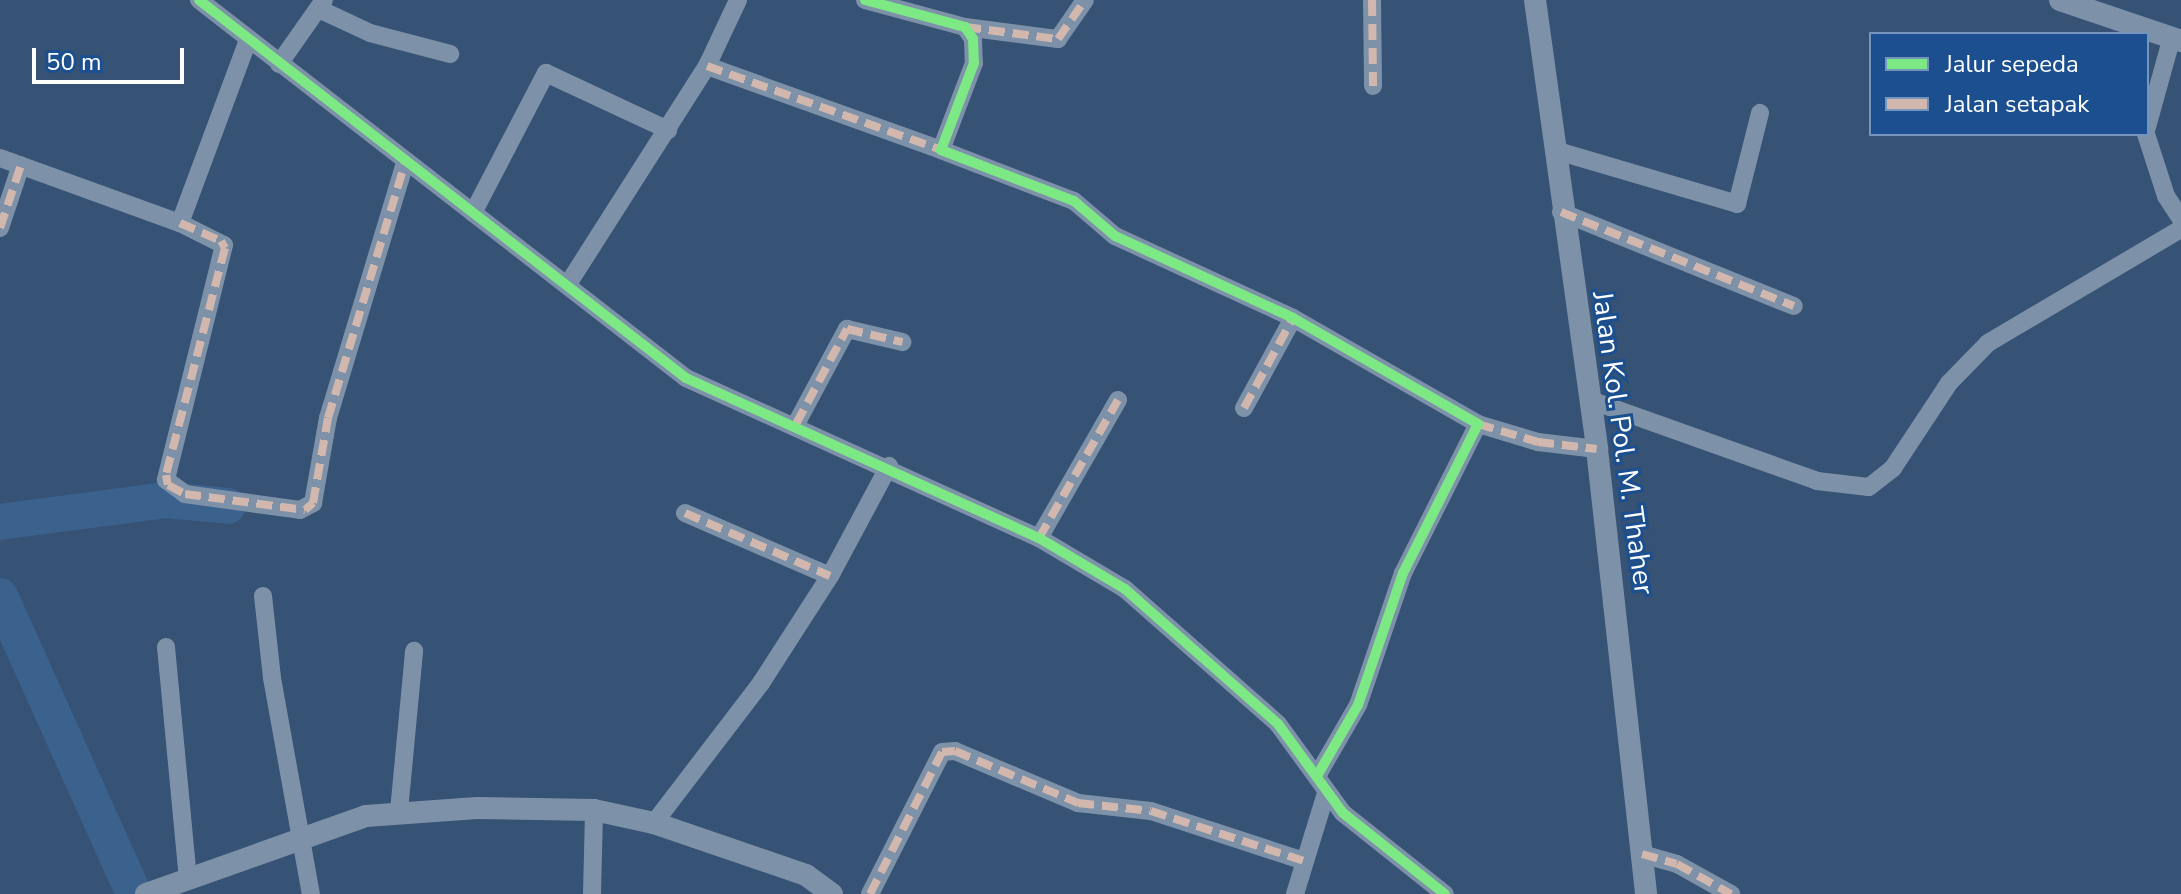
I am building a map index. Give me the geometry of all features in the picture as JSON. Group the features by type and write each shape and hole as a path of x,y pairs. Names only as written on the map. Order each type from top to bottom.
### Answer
{"street":[{"path":"199,0 405,163 568,284 686,378 889,466 1039,538 1163,619 1278,724 1343,813 1445,894"},
{"path":"568,284 707,66 738,0"},
{"path":"865,0 965,27 1058,39 1085,0"},
{"path":"1372,0 1373,86"},
{"name":"Jalan Kol. Pol. M. Thaher","path":"1535,0 1561,212 1597,449 1646,894"},
{"path":"2060,0 2108,6 2176,39 2149,121"},
{"path":"279,64 323,5 370,33 450,54"},
{"path":"941,150 974,63 973,39 965,27"},
{"path":"180,223 248,40"},
{"path":"707,66 1056,192 1090,212 1115,236 1293,318 1478,424 1538,442 1597,449"},
{"path":"473,213 546,73 668,130"},
{"path":"1554,150 1737,204 1760,113"},
{"path":"2147,136 2166,196 2181,219"},
{"path":"0,158 180,223 221,241 225,248 166,475 168,485 185,494 305,510 313,503 328,418 405,163"},
{"path":"0,228 21,165"},
{"path":"1561,212 1794,306"},
{"path":"1590,400 1817,481 1869,487 1893,468 1949,383 1988,343 2181,229"},
{"path":"1244,408 1293,318"},
{"path":"796,424 847,329 902,342"},
{"path":"1039,538 1118,400"},
{"path":"1317,776 1358,705 1403,573 1478,424"},
{"path":"654,823 728,731 830,576 889,466"},
{"path":"685,513 830,576"},
{"path":"263,596 311,894"},
{"path":"166,647 188,878"},
{"path":"399,811 414,651"},
{"path":"870,894 942,752 955,751 1078,803 1151,811 1304,861"},
{"path":"1295,894 1326,793"},
{"path":"592,894 594,810"},
{"path":"152,892 301,842 366,816 399,811 594,810 654,823 806,875 832,894"},
{"path":"1642,854 1686,869 1731,894"}],"waterway":[{"path":"0,522 166,500 228,506"},
{"path":"0,596 134,894"}],"marked path":[{"path":"965,27 1058,39 1085,0"},
{"path":"1372,0 1373,86"},
{"path":"707,66 941,150"},
{"path":"180,223 221,241 225,248 166,475 168,485 185,494 305,510 313,503 328,418 405,163"},
{"path":"0,228 21,165"},
{"path":"1561,212 1794,306"},
{"path":"1244,408 1293,318"},
{"path":"796,424 847,329 902,342"},
{"path":"1039,538 1118,400"},
{"path":"1478,424 1538,442 1597,449"},
{"path":"685,513 830,576"},
{"path":"870,894 942,752 955,751 1078,803 1151,811 1304,861"},
{"path":"1642,854 1677,864 1731,894"}],"cycle path":[{"path":"199,0 686,378 1039,538 1125,589 1278,724 1343,813 1445,894"},
{"path":"865,0 965,27 973,39 974,63 941,150 1074,201 1115,236 1293,318 1478,424 1403,573 1358,705 1317,776"}]}
